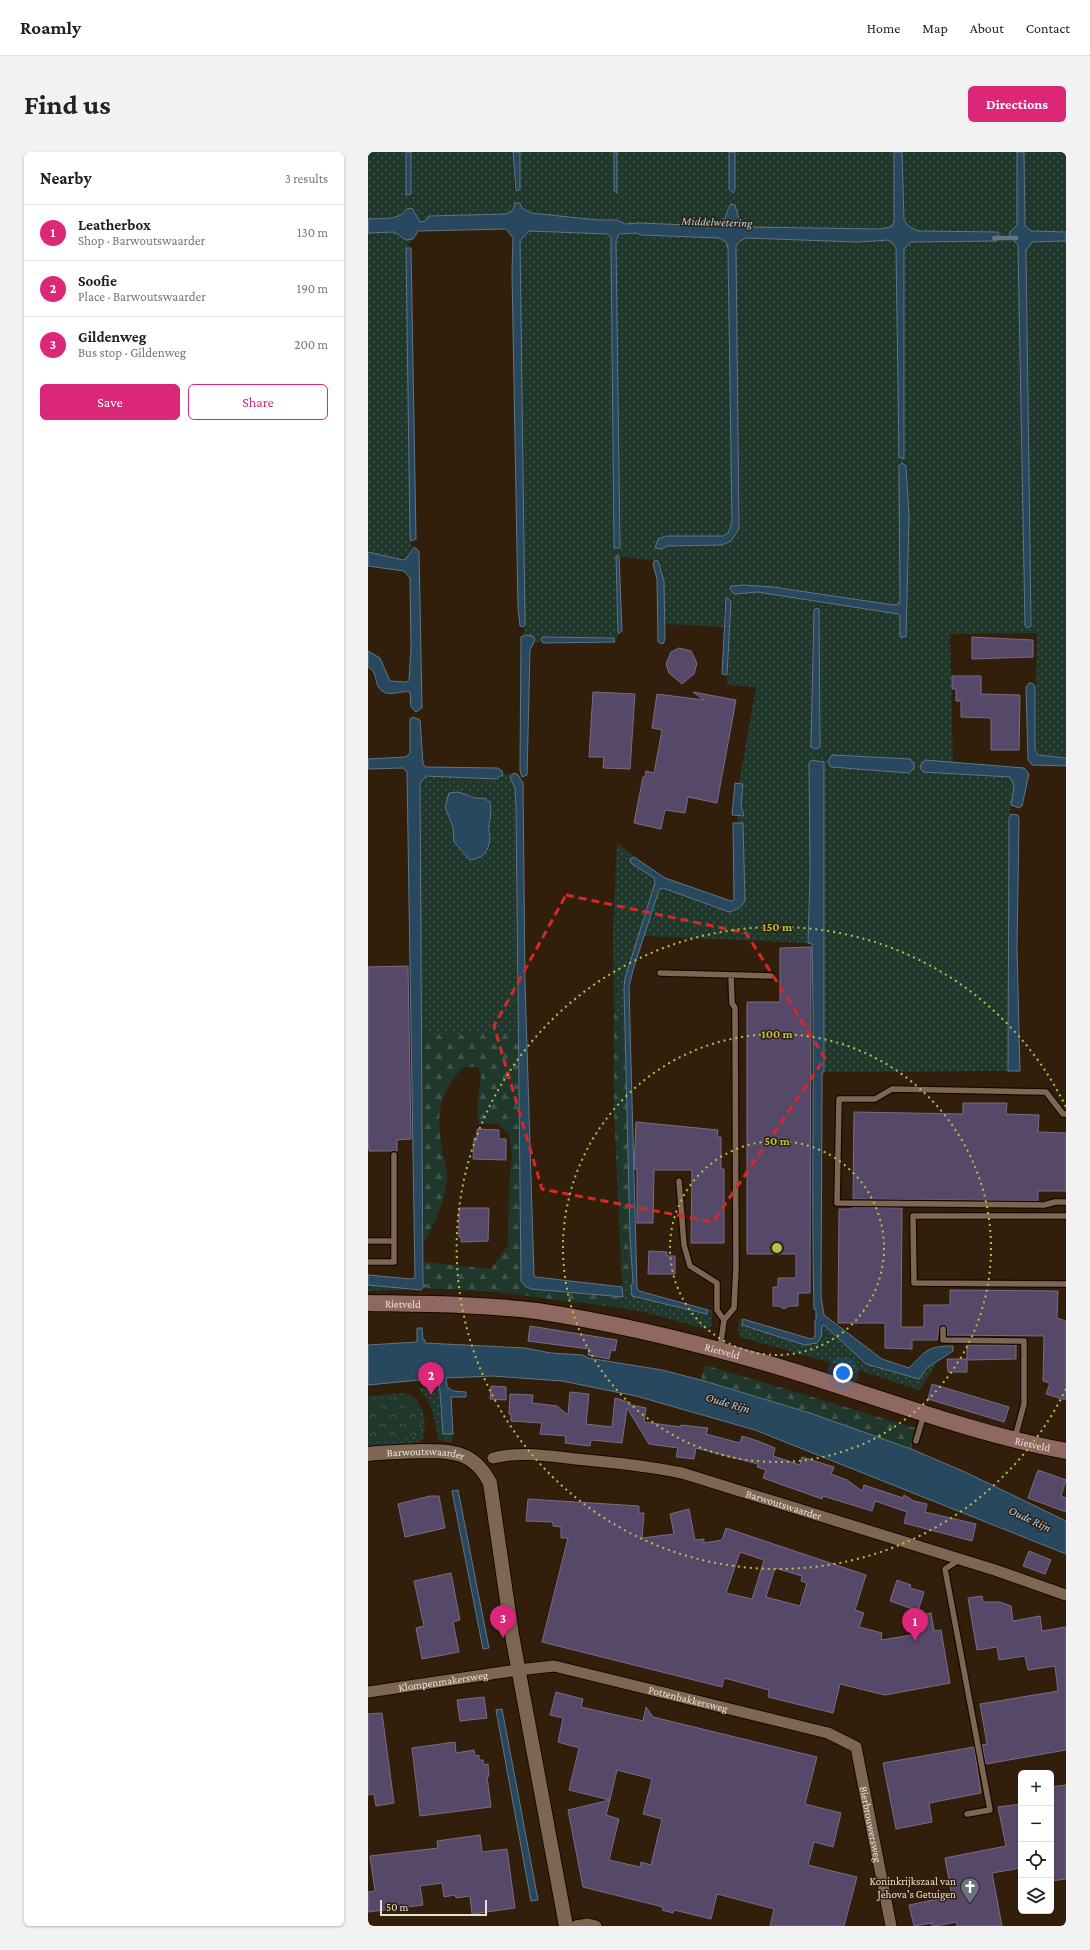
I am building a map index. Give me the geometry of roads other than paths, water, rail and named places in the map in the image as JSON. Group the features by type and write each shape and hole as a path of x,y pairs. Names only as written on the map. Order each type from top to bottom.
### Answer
{"main road":[{"name":"Rietveld","path":"368,1303 478,1306 536,1311 628,1327 720,1350 1015,1441 1066,1451"}],"street":[{"name":"Barwoutswaarder","path":"368,1454 390,1452 449,1452 468,1458 479,1466 490,1483 503,1581 518,1670"},
{"name":"Barwoutswaarder","path":"493,1458 519,1454 552,1456 643,1465 682,1473 1066,1595"},
{"name":"Pottenbakkersweg","path":"518,1670 554,1666 828,1733 856,1747"},
{"name":"Klompenmakersweg","path":"368,1692 518,1670"},
{"path":"518,1670 566,1926"},
{"name":"Bierbrouwersweg","path":"856,1747 891,1926"},
{"path":"576,1926 588,1924 596,1926"}],"lane":[{"path":"660,973 771,976"},
{"path":"720,1350 724,1320 734,1308 736,1268 735,1008 732,1002 731,975"},
{"path":"1066,1114 1063,1114 1046,1092 892,1089 875,1099 839,1099 837,1203 1044,1204 1066,1202"},
{"path":"368,1262 394,1262 394,1155"},
{"path":"679,1181 684,1245 690,1266 717,1283 718,1310 724,1320"},
{"path":"1066,1216 913,1216 914,1283 1066,1284"},
{"path":"368,1241 394,1241"},
{"path":"943,1330 943,1340 1024,1341 1024,1404 1015,1441"},
{"path":"916,1441 924,1413"},
{"path":"959,1560 945,1569 990,1810 967,1814"}],"water":[{"path":"406,152 411,152 411,194 406,195"},
{"path":"513,152 520,152 520,190 516,191"},
{"path":"614,152 617,152 617,193 614,191"},
{"path":"729,152 735,152 735,189 733,193 729,189"},
{"path":"894,152 902,152 904,219 908,226 918,231 999,233 997,241 911,242 904,249 904,459 899,457 896,247 889,240 857,242 746,238 740,241 736,246 739,529 731,541 722,545 667,546 661,549 655,548 658,539 666,536 723,536 728,533 732,523 728,248 726,242 719,238 641,235 636,233 619,234 616,241 620,548 614,548 611,238 608,234 529,231 520,241 525,625 523,627 520,626 518,608 512,272 513,238 506,229 418,231 413,239 406,240 394,232 368,233 368,219 395,217 404,213 407,209 412,208 420,222 425,221 429,216 506,214 513,210 515,203 520,203 522,208 531,213 598,220 617,220 625,224 639,223 716,226 725,218 731,204 735,205 740,220 748,227 880,229 891,227 894,222"},
{"path":"1017,152 1024,152 1025,226 1031,231 1066,232 1066,241 1032,242 1026,250 1031,626 1027,628 1025,626 1018,245 1009,236 1010,232 1017,225"},
{"path":"406,248 411,248 416,539 411,541 410,538"},
{"path":"902,463 906,466 909,516 906,637 900,637 900,616 898,614 757,592 734,594 730,589 731,586 744,585 773,587 893,605 899,604 899,466"},
{"path":"414,547 419,551 422,708 416,712 411,707 410,692 385,693 379,688 374,672 368,667 368,651 380,658 390,681 406,682 409,680 411,648 410,578 404,571 368,566 368,552 403,560 406,559"},
{"path":"616,556 619,556 622,631 619,633 618,632"},
{"path":"655,560 658,561 664,581 665,639 663,644 658,642 657,579 653,564"},
{"path":"726,597 731,601 727,675 722,674"},
{"path":"816,608 819,609 820,747 817,749 811,747 814,610"},
{"path":"525,635 533,636 535,640 530,650 527,775 522,777 520,770 521,637"},
{"path":"543,637 613,638 615,642 543,643 541,639"},
{"path":"1029,683 1032,683 1035,686 1035,750 1038,755 1066,758 1066,766 1032,765 1028,760 1026,687"},
{"path":"413,717 420,720 423,763 425,767 498,768 502,771 503,776 500,776 497,779 426,776 420,783 423,1285 426,1285 421,1290 368,1285 368,1275 411,1279 415,1278 407,772 403,768 368,769 368,759 406,757 410,753 410,719"},
{"path":"832,755 910,759 914,763 914,768 909,773 831,767 828,761"},
{"path":"811,760 824,762 824,1072 822,1072 821,1297 824,1315 882,1359 909,1368 924,1353 932,1348 953,1346 953,1351 927,1368 919,1379 866,1364 824,1325 822,1326 821,1337 817,1343 805,1345 742,1325 743,1319 811,1339 815,1337 816,1310 814,1309 813,1218 813,990 812,944 808,943 810,874 809,763"},
{"path":"925,760 1024,768 1029,774 1022,806 1019,808 1011,805 1014,786 1010,777 923,772 920,768 921,764"},
{"path":"514,773 518,775 523,783 525,982 534,1276 622,1287 623,1297 531,1289 525,1286 521,1281 516,808 515,788 510,777"},
{"path":"735,783 743,784 741,805 744,816 732,815"},
{"path":"457,792 474,798 484,798 490,802 490,837 487,850 479,858 470,860 454,842 453,827 445,807 449,793"},
{"path":"1011,814 1018,815 1019,819 1017,948 1020,1071 1008,1071 1009,818"},
{"path":"733,823 743,823 745,901 742,906 729,912 663,888 659,890 633,970 629,987 637,1288 639,1291 708,1310 707,1314 632,1296 631,1286 633,1282 630,1238 624,988 625,978 655,883 654,878 631,863 630,859 634,857 665,878 731,901 734,900"},
{"name":"Oude Rijn","path":"417,1328 422,1328 423,1340 425,1340 425,1343 525,1348 551,1353 583,1355 588,1358 662,1370 701,1380 810,1413 911,1449 965,1472 1066,1521 1066,1554 755,1430 636,1396 562,1381 492,1376 446,1378 447,1387 453,1391 466,1392 466,1397 451,1397 453,1434 443,1434 439,1378 368,1385 368,1345 417,1342"},
{"path":"458,1490 489,1648 483,1649 452,1491"},
{"path":"502,1709 538,1900 531,1901 496,1710"}],"waterway":[{"name":"Middelwetering","path":"994,238 1016,238"}],"place":[{"name":"Soofie","path":"431,1395"},
{"name":"Gildenweg","path":"503,1638"},
{"name":"Leatherbox","path":"915,1641"},
{"name":"Koninkrijkszaal van Jehova's Getuigen","path":"970,1904"}]}
